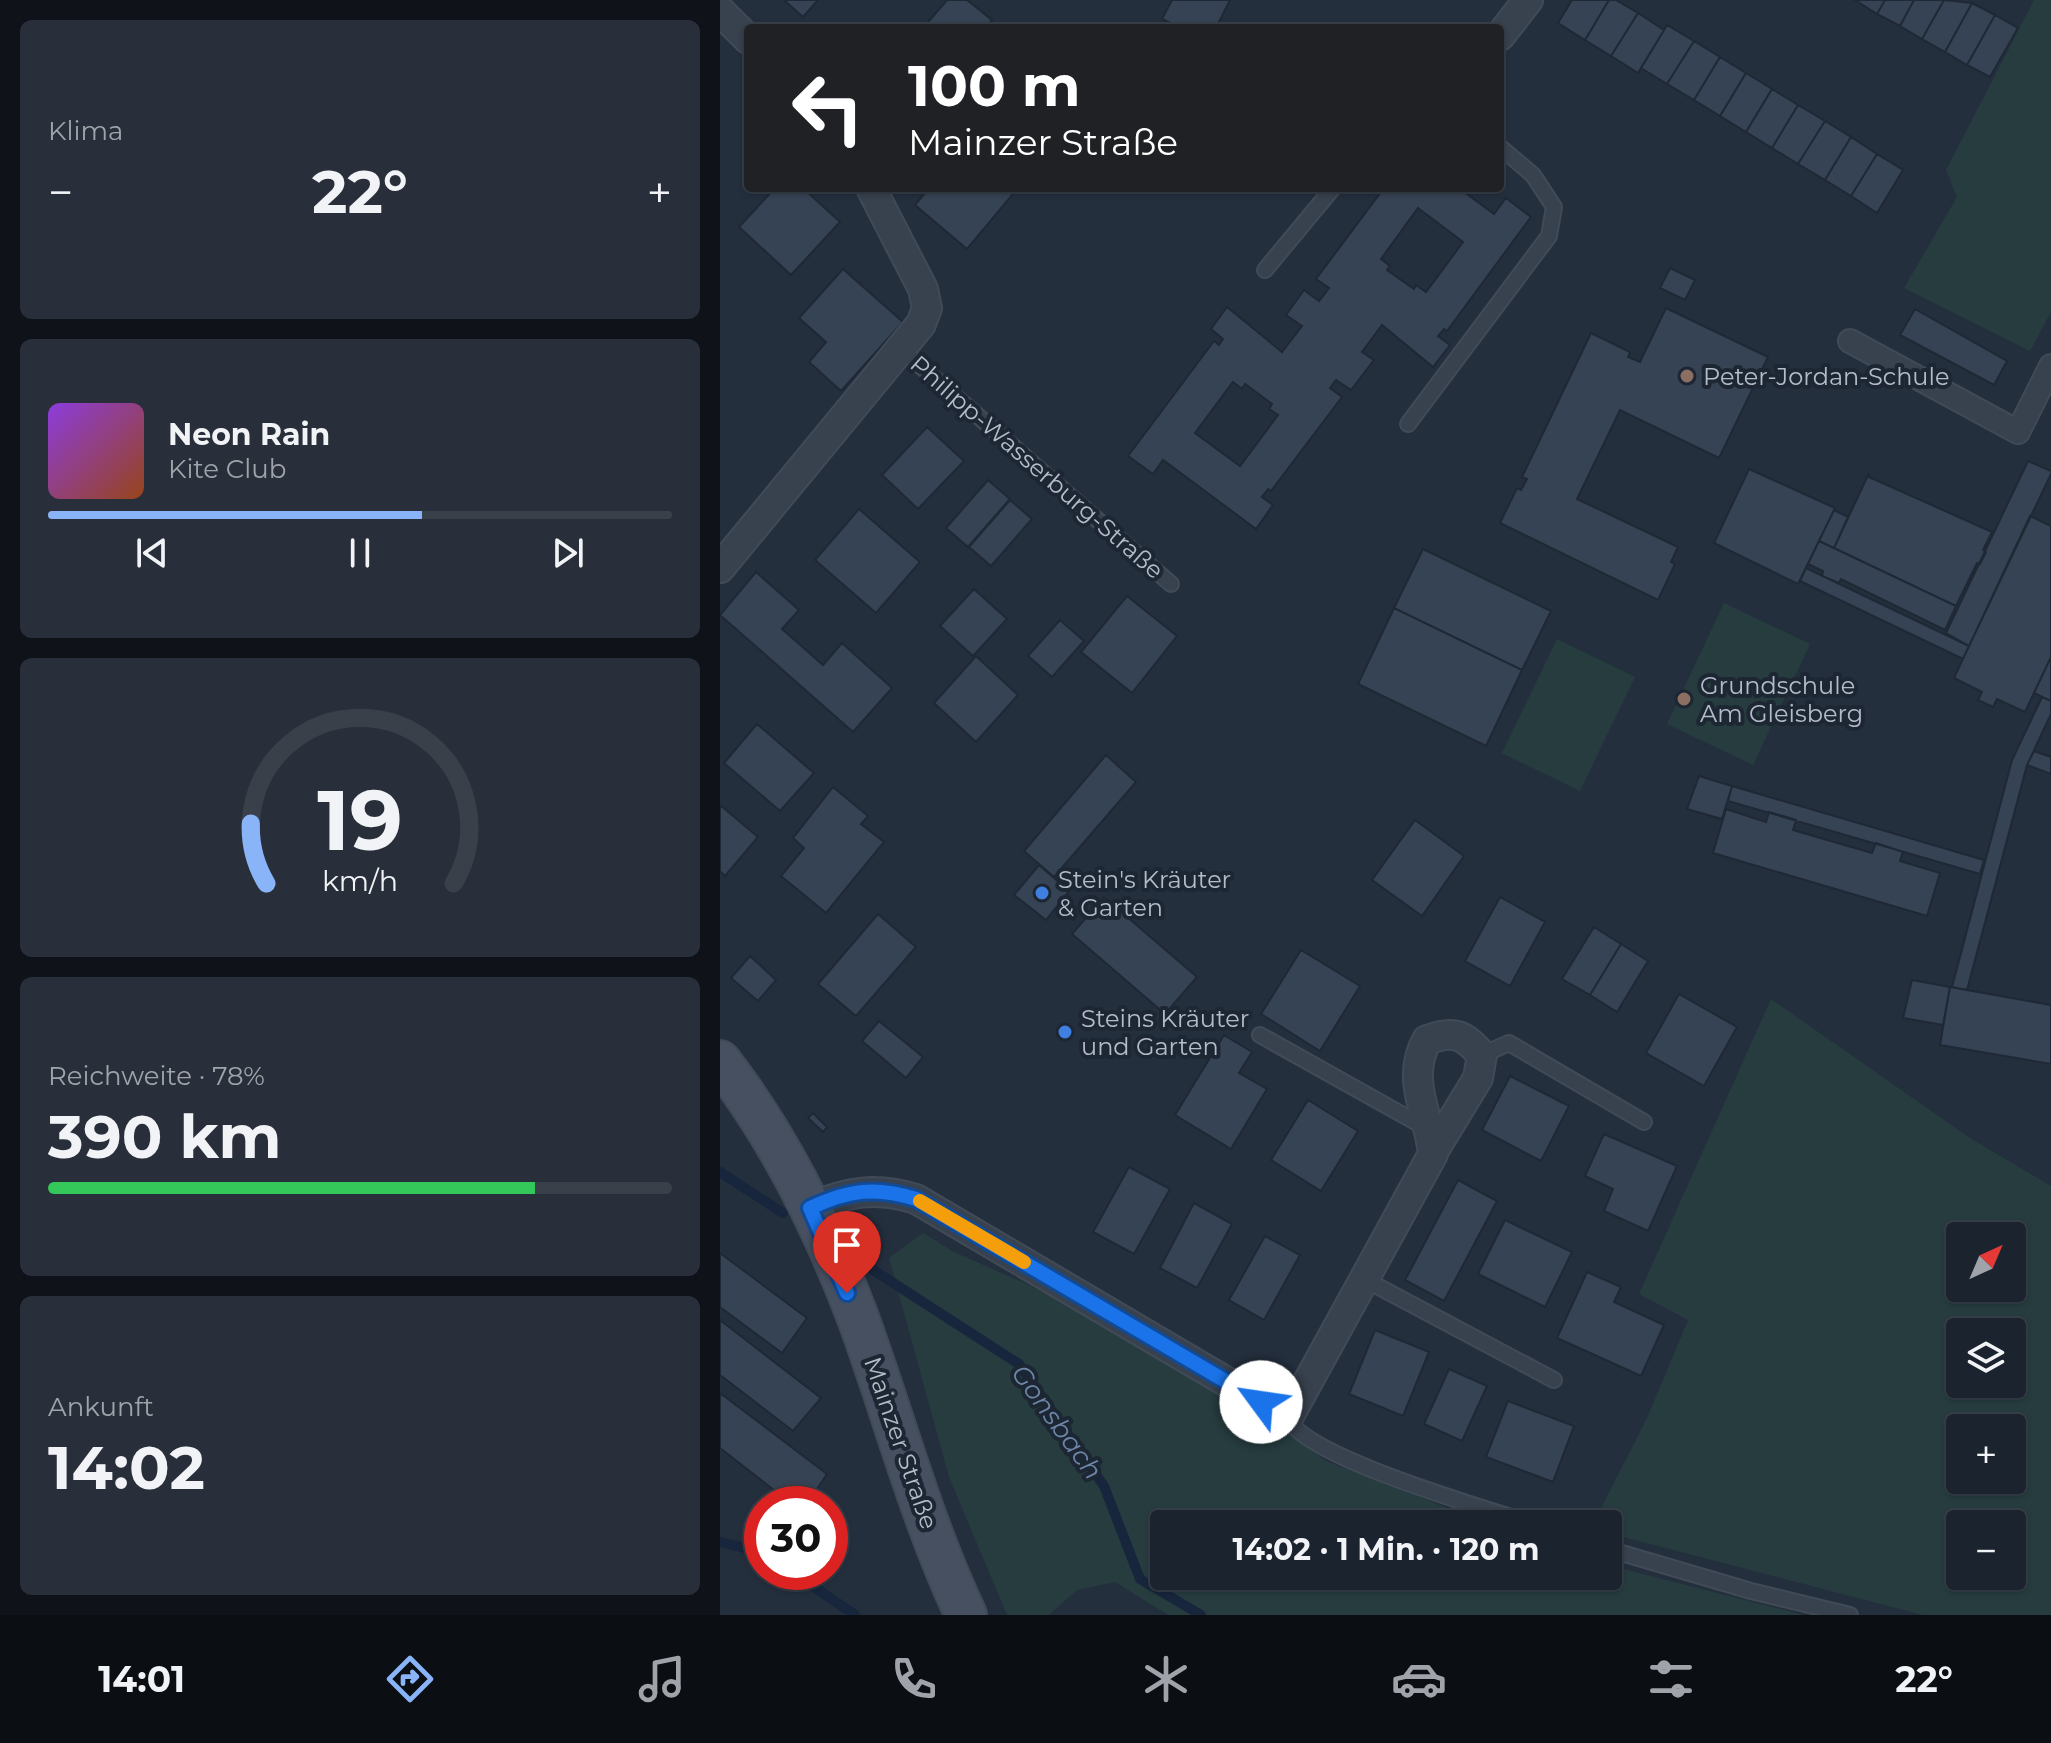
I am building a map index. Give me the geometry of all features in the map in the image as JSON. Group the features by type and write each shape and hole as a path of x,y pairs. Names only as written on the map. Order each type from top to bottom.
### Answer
{"main road":[{"name":"Mainzer Straße","path":"720,1061 740,1086 810,1208 857,1317 937,1545 966,1615"}],"street":[{"path":"1504,31 1528,0"},
{"path":"720,11 744,35"},
{"name":"Philipp-Wasserburg-Straße","path":"720,568 921,324 927,308 923,289 873,192"},
{"path":"1850,341 2018,432 2044,397 2051,366"},
{"path":"810,1208 835,1197 865,1190 889,1190 916,1199 1288,1418 1364,1279 1431,1141 1478,1078 1482,1055 1468,1039 1446,1033 1427,1040 1418,1057 1417,1083 1431,1141"}],"lane":[{"path":"1408,424 1549,236 1554,207 1533,175 1504,150"},
{"path":"1265,270 1330,192"},
{"name":"Philipp-Wasserburg-Straße","path":"902,350 1171,584"},
{"path":"1260,1035 1431,1141"},
{"path":"1482,1055 1509,1043 1644,1122"},
{"path":"1364,1279 1554,1380"},
{"path":"1288,1418 1300,1435 1320,1446 1404,1482 1490,1510"},
{"path":"1622,1553 1751,1591 1850,1615"}],"green space":[{"path":"2034,0 2051,0 2051,312 2030,351 1904,288 1957,197 1946,170"},
{"path":"1724,603 1810,644 1753,765 1667,724"},
{"path":"1557,639 1635,677 1580,791 1502,753"},
{"path":"1771,999 1970,1138 2051,1186 2051,1615 1923,1615 1622,1537 1622,1510 1600,1510 1647,1418 1688,1320 1639,1294"},
{"path":"923,1233 954,1252 1029,1285 1105,1325 1280,1428 1326,1461 1453,1510 1150,1510 1150,1590 1622,1590 1622,1569 1804,1615 1168,1615 1115,1582 1077,1590 1049,1615 1007,1615 949,1477 889,1258"}],"building":[{"path":"784,0 818,0 803,17"},
{"path":"947,0 967,0 992,20 988,24 926,24"},
{"path":"1172,0 1230,0 1218,24 1173,24 1162,19"},
{"path":"1572,0 1609,0 1585,40 1558,23"},
{"path":"1609,0 1616,0 1638,13 1611,56 1585,40"},
{"path":"1855,0 1885,0 1877,14"},
{"path":"1885,0 1914,0 1900,26 1877,14"},
{"path":"1914,0 1944,0 1922,39 1900,26"},
{"path":"1944,0 1972,3 1945,52 1922,39"},
{"path":"1972,3 1995,15 1967,65 1945,52"},
{"path":"1638,13 1664,30 1638,73 1611,56"},
{"path":"1995,15 2018,28 1990,77 1967,65"},
{"path":"1667,25 1694,41 1667,84 1641,68"},
{"path":"1694,41 1720,57 1694,100 1667,84"},
{"path":"1720,57 1746,73 1720,116 1694,100"},
{"path":"1746,73 1772,89 1746,132 1720,116"},
{"path":"1772,89 1798,105 1772,148 1746,132"},
{"path":"1798,105 1825,121 1798,164 1772,148"},
{"path":"1825,121 1851,137 1825,180 1798,164"},
{"path":"1851,137 1877,154 1851,196 1825,180"},
{"path":"1877,154 1903,170 1877,213 1851,196"},
{"path":"771,192 807,192 840,222 791,275 739,227"},
{"path":"926,192 1013,194 967,249 915,205"},
{"path":"1381,192 1464,192 1494,214 1506,198 1531,217 1447,331 1444,329 1438,336 1450,345 1433,367 1382,325 1362,352 1374,360 1351,390 1336,380 1330,388 1342,397 1271,491 1268,489 1262,497 1273,505 1256,529 1163,460 1153,474 1128,456 1214,341 1219,345 1223,339 1211,329 1227,307 1282,352 1302,326 1286,315 1304,290 1319,301 1329,288 1316,279","holes":["1418,208 1463,242 1426,292 1416,285 1414,289 1387,270 1390,266 1381,259","1233,382 1242,389 1245,384 1272,404 1269,409 1278,415 1240,466 1195,433"]},
{"path":"1670,268 1695,280 1685,300 1660,288"},
{"path":"843,269 903,322 841,391 809,362 826,342 799,318"},
{"path":"1666,308 1768,357 1719,458 1620,410 1577,499 1678,547 1671,562 1675,564 1658,600 1500,523 1517,488 1521,490 1527,479 1522,477 1591,333 1630,352 1628,357 1640,362"},
{"path":"1915,309 2007,361 1994,385 1900,335"},
{"path":"927,427 964,461 918,509 882,475"},
{"path":"2028,461 2051,471 2051,474 1969,646 1946,633"},
{"path":"1749,469 1835,508 1798,584 1714,543"},
{"path":"1869,473 1869,477 1992,532 1983,550 1986,552 1980,564 1977,563 1956,606 1834,548"},
{"path":"988,480 1010,499 968,547 946,528"},
{"path":"1010,500 1032,519 991,566 969,547"},
{"path":"859,509 920,562 876,613 815,560"},
{"path":"1834,510 1848,517 1834,548 1819,541"},
{"path":"2030,516 2051,526 2051,657 2025,712 1997,699 1993,707 1978,700 1982,692 1954,678"},
{"path":"1819,541 1956,606 1945,630 1841,579 1839,583 1822,576 1823,571 1808,564"},
{"path":"1423,549 1551,611 1522,670 1394,608"},
{"path":"1806,568 1969,646 1963,659 1800,581"},
{"path":"756,572 799,610 782,629 823,665 842,643 892,688 853,732 720,615"},
{"path":"974,589 1007,619 973,656 940,626"},
{"path":"1127,596 1177,636 1132,693 1081,652"},
{"path":"1394,608 1522,670 1486,746 1358,684"},
{"path":"1060,620 1084,641 1052,677 1028,656"},
{"path":"976,656 1018,695 976,742 934,703"},
{"path":"2051,657 2051,701 2034,693"},
{"path":"2042,697 2051,701 2051,714 2027,765 1967,990 1952,987 2012,760"},
{"path":"757,724 814,773 780,811 724,763"},
{"path":"2034,751 2051,757 2051,774 2027,765"},
{"path":"1106,755 1136,782 1054,877 1024,851"},
{"path":"1699,776 1732,786 1722,819 1687,809"},
{"path":"1732,786 1984,860 1980,874 1728,801"},
{"path":"833,787 868,816 861,824 884,842 826,913 781,876 804,848 793,838"},
{"path":"720,805 758,837 725,876 720,871"},
{"path":"1726,809 1766,822 1769,812 1796,820 1793,830 1872,853 1876,843 1903,852 1900,861 1940,873 1927,916 1713,853"},
{"path":"1415,820 1464,856 1422,916 1372,880"},
{"name":"Stein's Kräuter & Garten","path":"1039,865 1069,891 1046,920 1014,895"},
{"path":"1104,897 1197,977 1165,1014 1072,934"},
{"path":"1500,897 1545,922 1510,986 1465,961"},
{"path":"878,914 916,947 856,1016 818,984"},
{"path":"1594,927 1621,944 1590,995 1562,979"},
{"path":"1621,944 1648,961 1617,1012 1590,995"},
{"path":"1301,950 1360,986 1320,1051 1261,1014"},
{"path":"750,956 776,980 758,1001 731,978"},
{"path":"1912,980 1950,987 1943,1025 1903,1018"},
{"path":"1950,987 2051,1005 2051,1064 1940,1045"},
{"path":"1679,994 1737,1027 1704,1086 1646,1053"},
{"path":"879,1021 923,1057 906,1078 862,1041"},
{"path":"1224,1035 1252,1052 1239,1073 1267,1089 1231,1149 1175,1115"},
{"path":"1510,1076 1569,1106 1541,1161 1482,1130"},
{"path":"1308,1100 1358,1131 1321,1191 1271,1160"},
{"path":"813,1113 827,1127 823,1132 808,1118"},
{"path":"1604,1134 1677,1166 1648,1231 1604,1211 1613,1189 1585,1176"},
{"path":"1129,1167 1170,1189 1134,1254 1093,1232"},
{"path":"1458,1180 1497,1201 1444,1301 1405,1280"},
{"path":"1194,1203 1232,1224 1197,1288 1160,1268"},
{"path":"1505,1220 1572,1252 1545,1307 1478,1274"},
{"path":"1265,1236 1300,1255 1264,1320 1229,1300"},
{"path":"720,1253 807,1318 782,1353 720,1307"},
{"path":"1587,1272 1621,1287 1614,1302 1664,1325 1641,1376 1557,1338"},
{"path":"720,1320 821,1398 793,1431 720,1375"},
{"path":"1375,1330 1429,1352 1403,1416 1349,1394"},
{"path":"1449,1369 1487,1386 1462,1441 1424,1424"},
{"path":"720,1393 827,1474 819,1486 769,1486 720,1448"},
{"path":"1508,1401 1574,1426 1553,1482 1486,1457"}],"waterway":[{"name":"Gonsbach","path":"720,1172 783,1213"},
{"name":"Gonsbach","path":"867,1266 1019,1364 1104,1486 1140,1579 1201,1615"},
{"path":"720,1542 744,1548"},
{"path":"818,1590 855,1615"}],"slow traffic":[{"path":"920,1201 1024,1262"}],"place":[{"name":"Peter-Jordan-Schule","path":"1687,376"},
{"name":"Grundschule Am Gleisberg","path":"1684,699"},
{"name":"Stein's Kräuter & Garten","path":"1042,893"},
{"name":"Steins Kräuter und Garten","path":"1065,1032"}],"route":[{"path":"847,1293 810,1208 835,1197 865,1190 889,1190 916,1199 1261,1402"}]}
